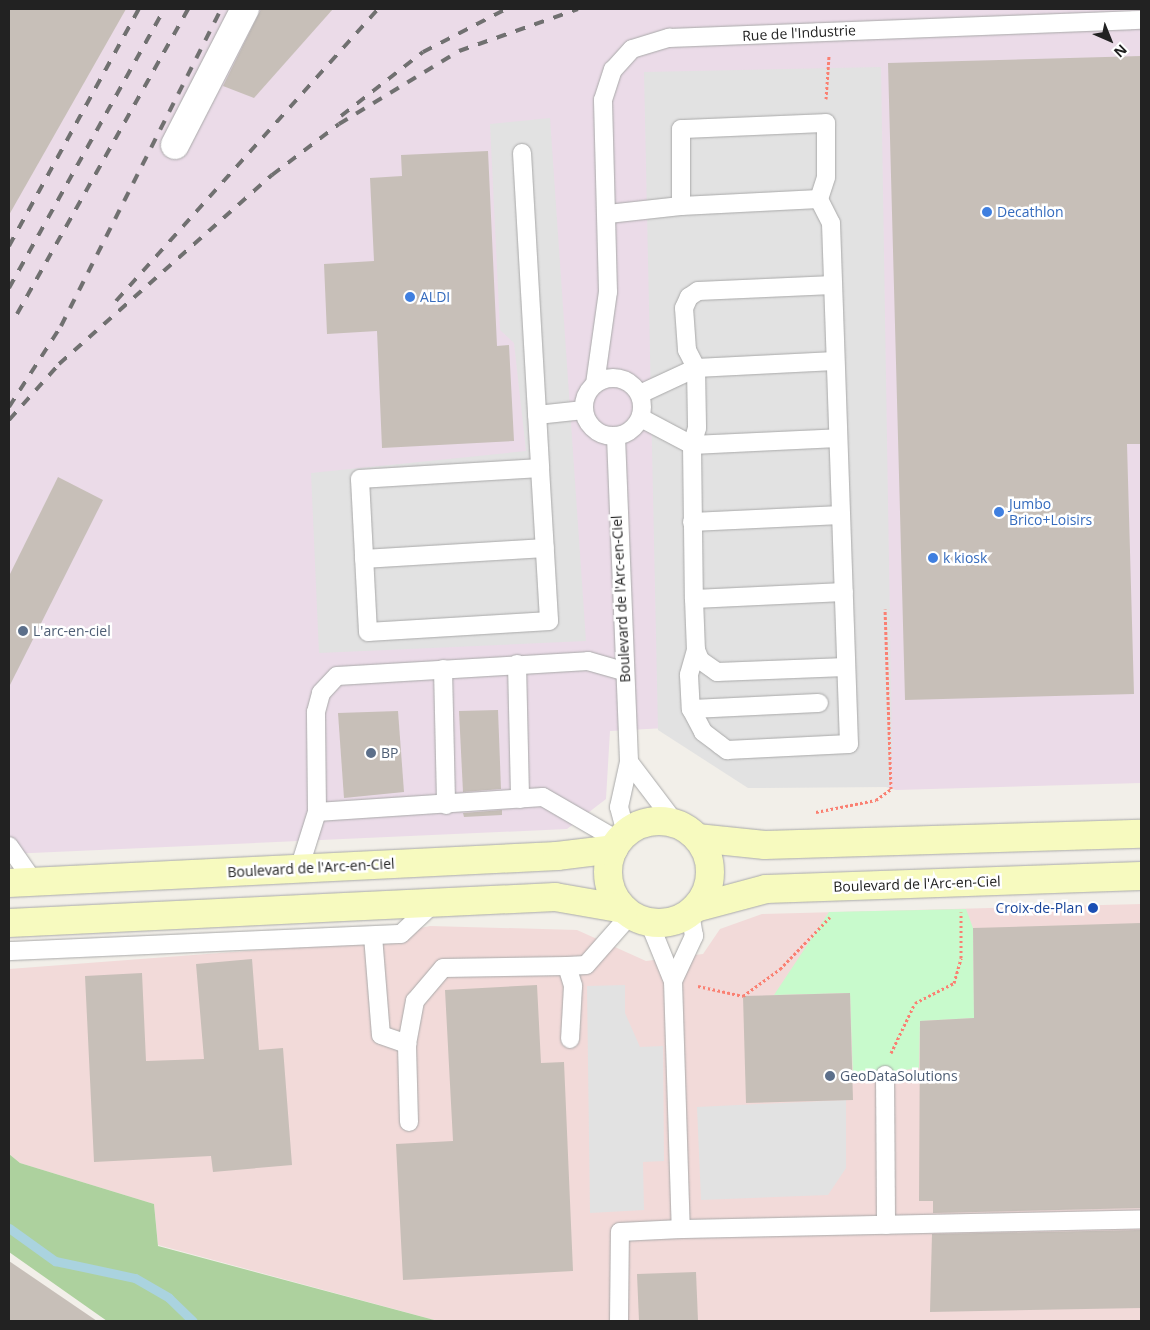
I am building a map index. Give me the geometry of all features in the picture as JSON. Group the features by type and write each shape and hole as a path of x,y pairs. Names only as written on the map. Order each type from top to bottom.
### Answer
{"main road":[{"path":"635,915 609,881 620,841 650,821 687,831 801,845 1141,834"},
{"path":"9,923 437,900 555,897 670,922 692,910 706,892 710,873 707,854 687,831"},
{"name":"Boulevard de l'Arc-en-Ciel","path":"21,883 557,856 620,841"},
{"name":"Boulevard de l'Arc-en-Ciel","path":"692,910 766,889 1141,876"}],"street":[{"path":"175,145 245,9"}],"lane":[{"name":"Rue de l'Industrie","path":"608,214 603,100 612,70 641,44 678,38 1141,20"},
{"path":"681,206 681,129 826,122 826,177 819,199 830,223 833,284 836,361 849,744 727,750 703,732 690,709 689,675 696,650 692,522 692,444 697,428 696,368 687,350 684,308 698,291 833,284"},
{"path":"522,153 549,621 368,632 360,479 540,468"},
{"path":"640,394 641,418 631,431 616,436 591,427 584,410 596,384 608,292 608,214 681,206 819,199"},
{"path":"640,394 696,368 836,361"},
{"path":"596,384 620,379 640,394"},
{"path":"537,415 584,410"},
{"path":"641,418 692,444 838,438"},
{"name":"Boulevard de l'Arc-en-Ciel","path":"616,436 623,671 629,762 620,807 620,841"},
{"path":"692,522 841,515"},
{"path":"364,559 545,548"},
{"path":"694,599 844,592"},
{"path":"696,650 700,660 717,672 846,666"},
{"path":"299,869 318,812 316,712 321,693 337,676 588,661 623,671"},
{"path":"517,664 520,799"},
{"path":"443,669 446,805"},
{"path":"690,709 818,702"},
{"path":"629,762 687,831"},
{"path":"318,812 446,805 543,797 564,806 620,841"},
{"path":"9,846 21,883"},
{"path":"9,951 401,934 437,900"},
{"path":"681,1229 673,981 694,936 692,910"},
{"path":"409,1122 407,1044 415,1001 444,968 586,966 635,915 673,981"},
{"path":"372,936 381,1035 407,1044"},
{"path":"568,966 573,986 570,1039"},
{"path":"884,1075 886,1225"},
{"path":"618,1321 620,1232 1141,1219"}],"path":[{"path":"826,122 828,57 836,52"},
{"path":"884,1075 897,1033 915,1003 954,983 961,958 961,901"},
{"path":"673,981 743,996 780,969 834,912"}],"shaded area":[{"path":"9,9 1141,9 1141,783 896,790 684,727 610,731 606,799 567,829 9,854"},
{"path":"881,67 892,748 889,787 748,788 658,730 644,72"},
{"path":"550,118 586,641 319,653 311,473 526,451 514,343 500,330 490,124"},
{"path":"1141,904 1141,1321 438,1321 158,1245 154,1204 20,1163 9,1154 9,969 340,944 430,926 577,930 646,961 703,954 720,929 762,914"},
{"path":"625,985 625,1013 640,1047 663,1046 664,1161 643,1162 644,1210 590,1213 587,986"},
{"path":"846,1100 846,1168 828,1195 701,1200 697,1107"}],"green space":[{"path":"966,909 973,928 974,1018 920,1021 919,1068 853,1077 850,993 774,995 829,912"},
{"path":"9,1154 20,1163 154,1204 158,1246 438,1321 107,1321 9,1252"}],"building":[{"path":"9,9 126,9 9,215"},
{"path":"261,9 333,9 254,98 223,86"},
{"path":"1141,56 1141,444 1127,444 1134,694 905,700 888,63"},
{"name":"ALDI","path":"488,151 497,346 509,345 514,441 382,448 377,331 327,334 324,264 374,261 370,178 402,176 401,155"},
{"name":"L'arc-en-ciel","path":"58,477 103,500 9,687 9,576"},
{"path":"498,710 501,789 463,792 459,711"},
{"name":"BP","path":"398,711 404,792 344,798 338,713"},
{"path":"502,810 502,815 464,817 463,813"},
{"path":"1141,923 1141,1208 933,1213 933,1201 919,1201 920,1021 974,1018 973,928"},
{"path":"252,959 259,1050 283,1048 292,1165 213,1172 211,1156 94,1162 85,976 142,973 146,1061 204,1059 196,964"},
{"path":"537,985 541,1063 564,1062 573,1271 403,1280 396,1144 453,1141 445,990"},
{"path":"850,993 853,1100 746,1103 743,996"},
{"path":"1141,1230 1141,1308 930,1312 932,1234"},
{"path":"9,1261 97,1321 9,1321"},
{"path":"696,1272 698,1321 639,1321 637,1274"}],"waterway":[{"path":"9,1228 55,1261 135,1278 169,1298 193,1321"}],"railway":[{"path":"9,246 139,9"},
{"path":"9,288 164,9"},
{"path":"17,314 188,9"},
{"path":"9,407 61,326 221,9"},
{"path":"116,301 378,9"},
{"path":"341,116 423,52 506,9"},
{"path":"59,364 272,175 339,124 459,51 578,9"},
{"path":"9,420 62,361"}],"place":[{"name":"Decathlon","path":"987,212"},
{"name":"ALDI","path":"410,297"},
{"name":"Jumbo Brico+Loisirs","path":"999,512"},
{"name":"k kiosk","path":"933,558"},
{"name":"L'arc-en-ciel","path":"23,631"},
{"name":"BP","path":"371,753"},
{"name":"Croix-de-Plan","path":"1093,908"},
{"name":"GeoDataSolutions","path":"830,1076"}]}
